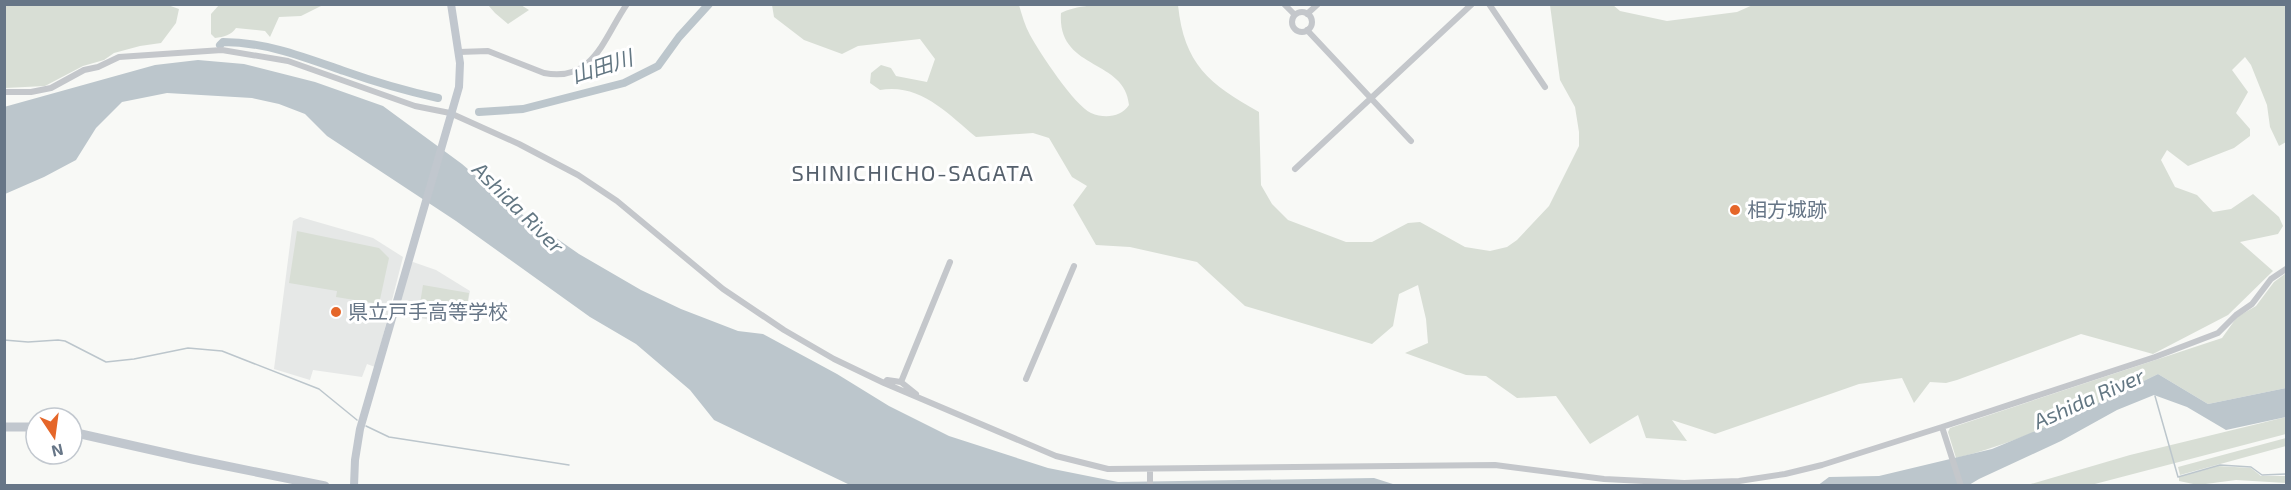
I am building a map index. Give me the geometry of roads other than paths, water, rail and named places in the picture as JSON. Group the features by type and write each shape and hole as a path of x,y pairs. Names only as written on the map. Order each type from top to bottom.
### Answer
{"highway":[{"path":"4,427 24,428"},
{"path":"84,435 325,486"}],"main road":[{"path":"354,486 360,429 461,76 451,4"}],"street":[{"path":"459,52 488,51 553,75 572,72 581,69 594,58 627,4"},
{"path":"1284,4 1295,15"},
{"path":"1307,14 1318,4"},
{"path":"1295,169 1472,4"},
{"path":"1489,4 1545,87"},
{"path":"1302,12 1307,14 1311,22 1307,30 1301,32 1293,27 1292,21 1295,15 1302,12"},
{"path":"1307,30 1411,141"},
{"path":"4,92 31,92 51,88 84,70 98,67 119,57 222,50 288,61 449,116 519,144 578,175 617,201 697,270 752,309 834,359 918,398 1056,456 1108,469 1496,465 1641,482 1709,482 1753,479 1822,465 1942,429 2155,357 2218,333 2236,315 2252,304 2271,279 2286,269"},
{"path":"902,382 950,262"},
{"path":"1026,379 1074,266"},
{"path":"884,383 887,380 902,382 918,395 918,398"},
{"path":"1942,429 1961,486"},
{"path":"1150,470 1150,486"}],"waterway":[{"name":"山田川","path":"479,112 523,109 624,83 658,66 679,37 709,4"},
{"name":"山田川","path":"220,45 223,42 270,47 379,83 438,98"},
{"path":"4,340 65,341 106,362 188,348 222,351 319,389 357,420"},
{"path":"2155,396 2178,477 2220,465 2251,467 2262,475 2286,474"},
{"path":"366,426 389,437 569,465"}],"place":[{"name":"相方城跡","path":"1735,210"},
{"name":"県立戸手高等学校","path":"336,312"}],"district":[{"name":"SHINICHICHO-SAGATA","path":"913,173"}],"water label":[{"name":"Ashida River","path":"518,208"},
{"name":"Ashida River","path":"2089,399"}]}
